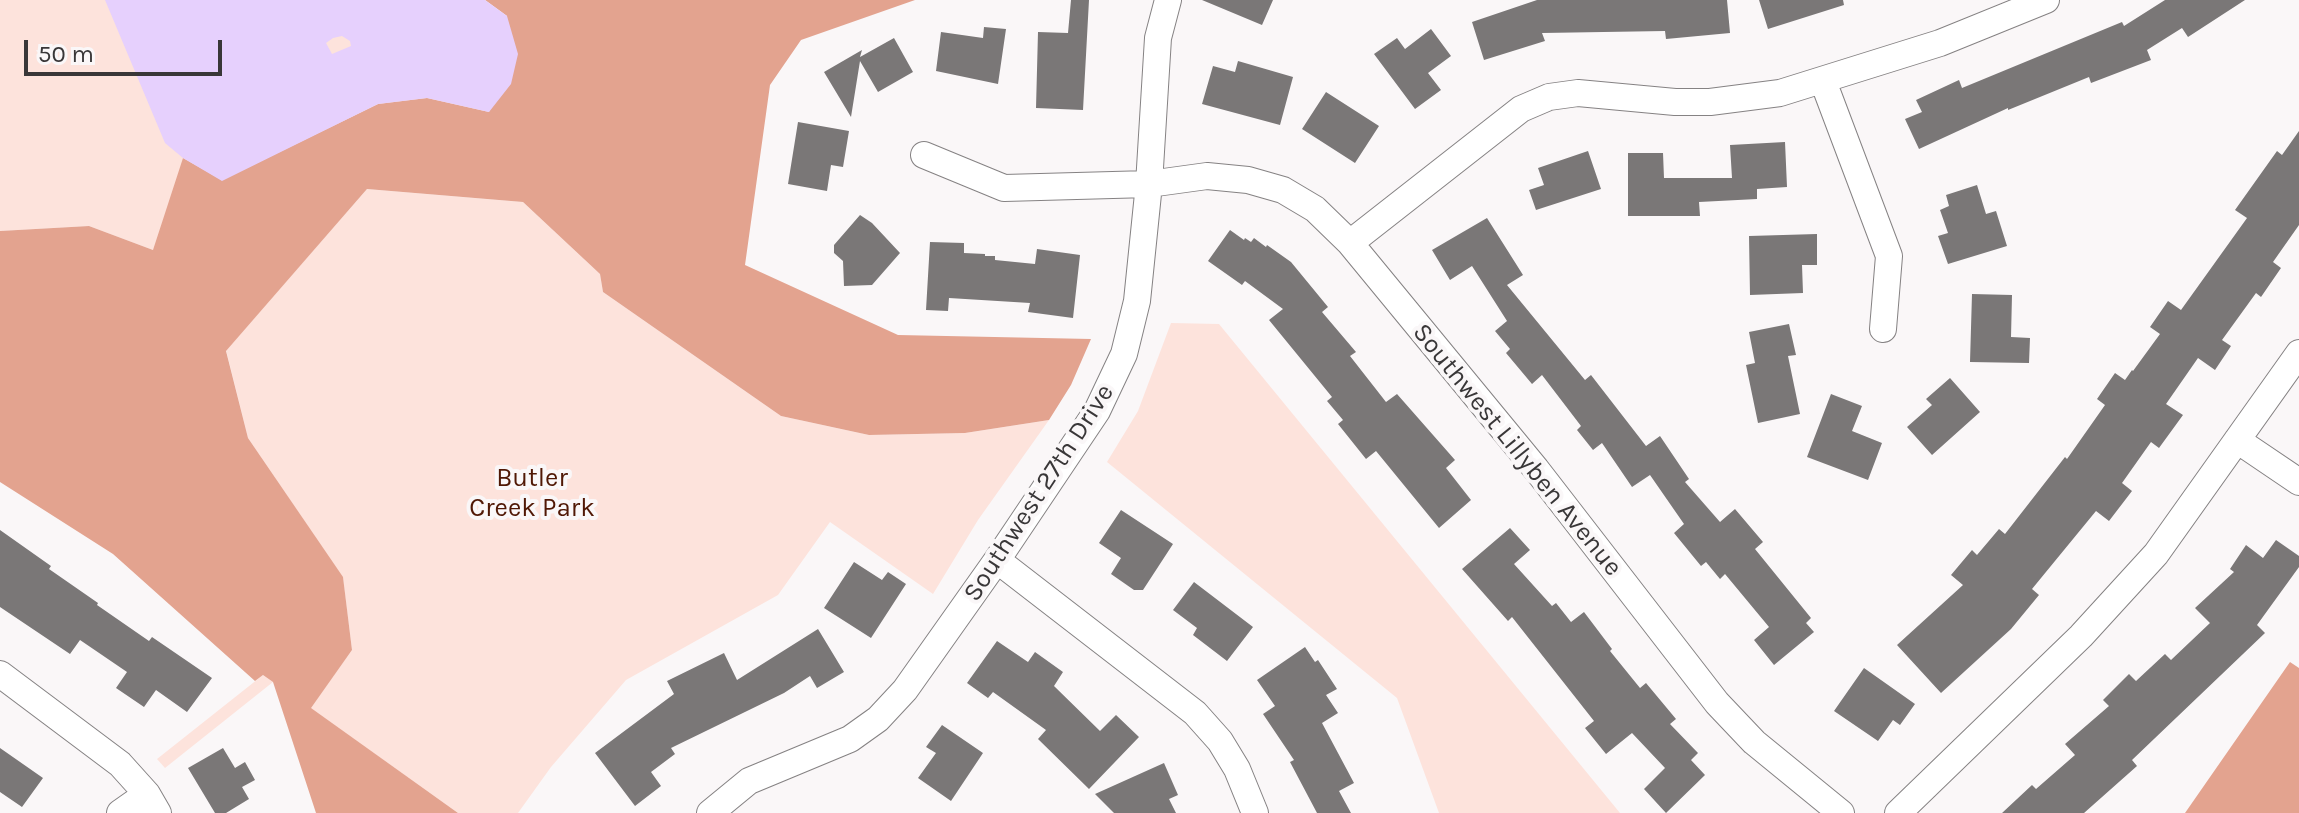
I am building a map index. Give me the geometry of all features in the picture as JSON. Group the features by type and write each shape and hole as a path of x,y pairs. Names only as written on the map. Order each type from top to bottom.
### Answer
{"street":[{"name":"Southwest 27th Drive","path":"710,813 749,781 850,739 878,719 905,690 1079,439 1117,371 1137,301 1149,184 1158,38 1168,0"},
{"path":"1350,243 1521,109 1549,97 1593,93 1675,102 1710,102 1769,95 1940,43 2046,0"},
{"path":"1823,81 1889,256 1883,329"},
{"name":"Southwest Lillyben Avenue","path":"924,155 1004,188 1149,184 1207,176 1271,186 1315,209 1350,243 1536,469 1717,703 1754,742 1841,813"},
{"path":"1898,813 2081,636 2156,554 2299,353"},
{"path":"2237,440 2299,482"},
{"path":"997,560 1195,713 1220,741 1237,769 1255,813"},
{"path":"0,674 108,754 153,804 120,813"}],"green space":[{"path":"0,0 485,0 489,112 378,104 222,181 153,250 89,226 0,231"},
{"name":"Butler Creek Park","path":"367,189 523,202 600,274 603,292 781,416 869,435 965,433 1049,420 978,520 933,594 830,522 778,595 626,680 551,767 518,813 458,813 310,708 352,650 343,578 248,438 226,350"},
{"path":"1171,323 1219,324 1620,813 1439,813 1397,698 1107,462 1138,411"},
{"path":"263,675 273,682 165,768 157,759"}],"shaded area":[{"path":"105,0 485,0 507,16 518,54 511,84 489,112 427,98 378,104 222,181 183,158 165,143","holes":["342,36 350,41 351,46 332,54 326,43"]},
{"path":"485,0 915,0 801,40 770,85 745,265 898,335 1091,339 1071,385 1049,420 965,433 869,435 781,416 603,292 600,274 523,202 367,189 226,351 248,438 343,577 352,650 311,708 458,813 316,813 273,682 263,675 255,681 113,554 0,482 0,231 89,226 153,250 183,158 222,180 378,104 427,98 489,112 507,16"},
{"path":"2290,662 2299,668 2299,813 2185,813"}],"building":[{"path":"1071,0 1089,0 1083,110 1036,108 1038,32 1068,33"},
{"path":"1202,0 1273,0 1262,25"},
{"path":"1537,0 1727,0 1730,33 1666,39 1665,31 1542,33 1545,41 1484,60 1472,22"},
{"path":"1759,0 1843,0 1844,5 1768,29"},
{"path":"2165,0 2245,0 2188,37 2182,28 2147,50 2151,60 2091,83 2089,77 2008,108 1919,149 1905,119 1922,112 1916,100 1959,80 1962,88 2122,22 2124,26"},
{"path":"984,27 1006,29 998,84 936,71 941,32 983,38"},
{"path":"1431,29 1451,56 1428,73 1441,90 1415,109 1374,54 1397,38 1405,49"},
{"path":"894,38 913,72 878,92 860,61 851,117 824,72 862,50 860,57"},
{"path":"1238,61 1293,77 1280,125 1202,104 1213,66 1235,72"},
{"path":"1326,92 1379,126 1355,163 1302,129"},
{"path":"798,122 849,131 843,167 831,165 827,191 788,184"},
{"path":"2299,131 2299,225 2273,262 2281,268 2261,297 2256,293 2222,340 2231,346 2215,370 2198,358 2166,404 2183,415 2159,448 2151,442 2122,483 2132,491 2109,521 2096,511 2032,589 2039,595 2011,629 1941,693 1897,645 1963,585 1951,575 1972,550 1977,555 1999,529 2005,534 2065,457 2067,459 2105,405 2097,399 2115,373 2125,380 2133,371 2160,334 2150,327 2168,301 2181,310 2247,218 2235,210 2277,151 2282,155"},
{"path":"1785,142 1787,187 1757,189 1757,199 1699,202 1700,216 1628,216 1628,153 1663,153 1664,178 1732,178 1730,145"},
{"path":"1588,151 1601,189 1536,210 1529,190 1544,185 1538,168"},
{"path":"1977,185 1986,214 1996,211 2007,246 1948,264 1938,236 1948,233 1940,210 1949,206 1946,195"},
{"path":"860,215 872,223 900,253 872,285 844,286 843,261 834,253 834,245"},
{"path":"1487,218 1523,275 1507,285 1585,380 1591,375 1646,446 1660,436 1689,479 1685,482 1720,522 1735,509 1763,542 1755,549 1811,618 1806,623 1814,632 1774,665 1754,640 1769,627 1725,574 1720,579 1706,562 1701,566 1674,533 1684,524 1650,475 1632,487 1602,443 1593,450 1577,430 1581,426 1542,375 1532,384 1506,353 1510,349 1495,331 1507,321 1472,266 1450,280 1432,250"},
{"path":"1230,230 1244,240 1251,242 1254,238 1291,262 1328,307 1322,312 1356,352 1350,356 1386,402 1397,394 1455,460 1446,468 1471,500 1439,528 1376,451 1366,459 1338,424 1343,420 1327,401 1332,397 1269,320 1283,309 1245,281 1242,285 1208,261"},
{"path":"1817,234 1817,265 1802,265 1803,293 1750,295 1749,236"},
{"path":"930,242 964,243 964,253 1035,264 1037,249 1080,255 1073,318 1028,312 1030,303 949,298 948,311 926,310"},
{"path":"1972,294 2012,295 2011,337 2030,338 2029,363 1970,362"},
{"path":"1789,324 1796,355 1788,356 1800,414 1758,423 1746,365 1755,363 1749,332"},
{"path":"1950,378 1980,412 1932,455 1907,427 1932,405 1926,399"},
{"path":"1831,394 1862,406 1852,431 1882,443 1868,480 1807,457"},
{"path":"1121,510 1173,544 1143,590 1134,590 1111,574 1121,558 1099,543"},
{"path":"1510,528 1530,550 1514,564 1552,606 1556,603 1571,622 1584,612 1612,649 1610,651 1640,688 1646,683 1676,719 1670,724 1698,753 1691,760 1705,775 1666,813 1644,789 1665,768 1632,733 1606,754 1585,728 1594,721 1512,617 1508,621 1462,569"},
{"path":"0,530 51,566 49,569 97,605 149,641 152,637 212,678 187,712 156,690 144,707 116,688 127,672 80,640 70,654 0,607"},
{"path":"2276,540 2299,556 2299,567 2257,625 2265,633 2132,760 2137,766 2084,813 2002,813 2032,785 2036,789 2075,755 2065,744 2109,706 2103,700 2129,674 2136,681 2165,654 2171,660 2210,623 2195,608 2234,572 2230,569 2246,545 2263,558"},
{"path":"854,562 882,580 888,572 906,584 871,638 824,608"},
{"path":"1194,582 1253,627 1227,661 1193,635 1197,628 1173,610"},
{"path":"818,629 844,672 817,688 810,676 784,693 671,748 675,754 651,772 661,786 635,806 595,753 674,694 667,681 724,653 737,680"},
{"path":"997,641 1028,662 1035,652 1063,672 1054,686 1100,731 1116,715 1139,737 1089,789 1038,739 1046,730 993,692 988,698 967,683"},
{"path":"1305,647 1315,662 1318,660 1337,689 1326,695 1338,713 1322,723 1354,783 1339,791 1351,813 1317,813 1290,762 1294,760 1263,714 1275,706 1257,680"},
{"path":"1864,668 1915,704 1900,725 1893,720 1878,741 1834,711"},
{"path":"942,725 983,753 951,801 918,778 936,753 926,747"},
{"path":"0,748 43,778 22,807 0,792"},
{"path":"223,748 235,768 245,762 255,780 242,787 249,799 226,813 215,813 188,768"},
{"path":"1164,763 1178,795 1169,799 1176,813 1114,813 1095,794"}]}
